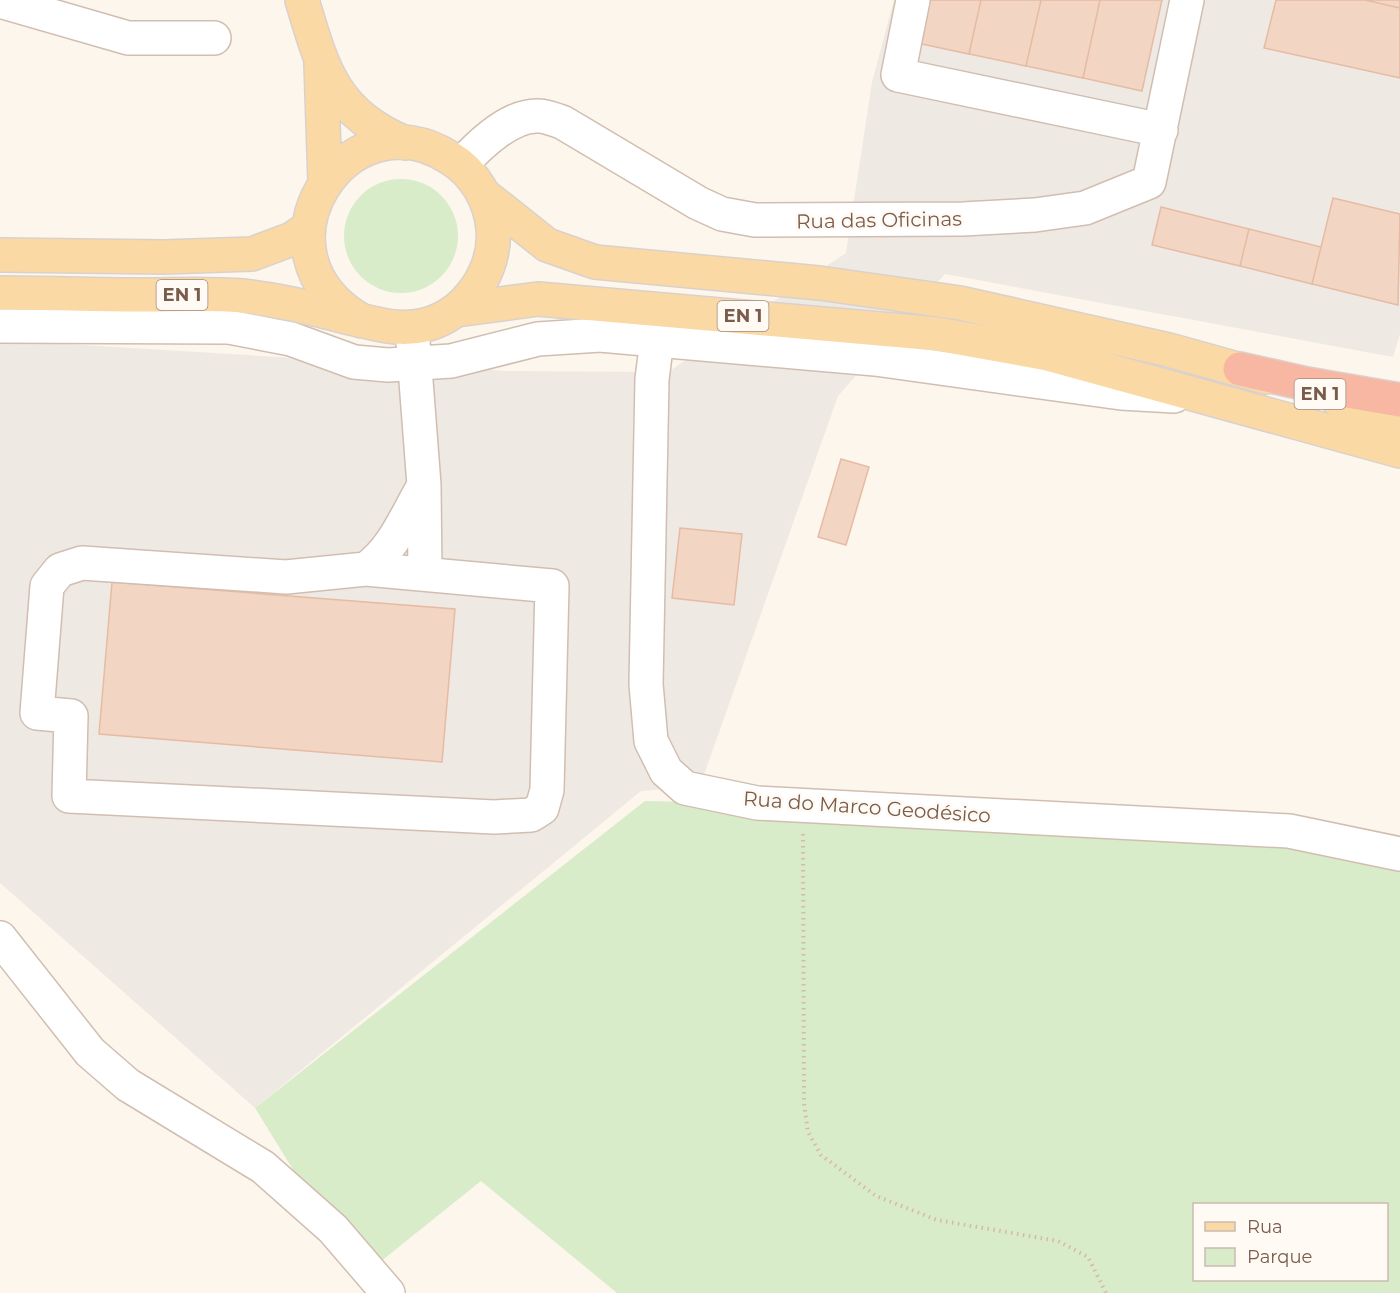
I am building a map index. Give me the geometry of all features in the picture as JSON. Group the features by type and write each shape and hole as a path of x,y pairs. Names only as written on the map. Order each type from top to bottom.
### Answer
{"highway":[{"path":"1240,369 1307,384 1400,400"}],"main road":[{"path":"302,0 321,62 350,109 373,128 405,143"},
{"path":"321,62 325,183"},
{"name":"EN 1","path":"362,321 335,302 316,276 308,244 308,228 313,204 334,171 360,152 390,144 405,143 435,149 461,165 484,195 547,245 596,262 819,283 940,300 1107,335 1240,369 1400,420"},
{"name":"EN 1","path":"456,310 480,283 490,258 493,230 484,195"},
{"name":"EN 1","path":"0,255 164,257 252,254 277,246 308,228"},
{"name":"EN 1","path":"0,293 243,296 387,328 413,328 428,325 456,310 538,298 937,334 1048,354 1400,451"}],"street":[{"path":"913,0 898,75 1161,130"},
{"name":"Rua das Oficinas","path":"461,165 489,136 522,120 539,116 562,122 698,203 738,218 792,221 963,219 1035,215 1084,208 1149,183 1187,0"},
{"path":"0,1 128,38 214,38"},
{"path":"0,326 228,327 291,339 354,362 414,364 470,358 538,339 600,334 875,359 1121,393 1207,398"},
{"path":"413,328 424,485 425,574"},
{"name":"Rua do Marco Geodésico","path":"657,340 652,379 647,660 651,741 666,771 685,788 757,803 1289,831 1400,854"},
{"path":"366,569 378,560 395,540 424,485"},
{"path":"98,563 286,577 366,569 552,586 547,790 542,808 531,815 494,817 69,796 71,716 37,713 45,597 51,577 60,570 76,564 98,563"},
{"path":"0,938 90,1052 128,1085 263,1167 333,1229 388,1293"}],"path":[{"path":"802,806 804,1103 808,1132 821,1155 876,1196 937,1220 1058,1241 1088,1257 1106,1293"}],"shaded area":[{"path":"894,0 1400,0 1400,334 1393,357 945,274 838,396 700,786 641,791 255,1108 0,883 0,340 508,371 668,372 846,253 872,82"}],"green space":[{"path":"401,179 423,183 433,188 449,204 454,214 458,236 454,258 449,268 433,284 423,289 401,293 379,289 369,284 353,268 348,258 344,236 348,214 353,204 369,188 379,183"},
{"path":"645,801 1026,808 1400,858 1400,1293 617,1293 481,1181 360,1278 255,1108"}],"building":[{"path":"920,0 981,0 969,54 912,42"},
{"path":"981,0 1041,0 1026,66 969,54"},
{"path":"1041,0 1100,0 1083,78 1026,66"},
{"path":"1100,0 1162,0 1142,91 1083,78"},
{"path":"1276,0 1365,0 1400,8 1400,78 1264,48"},
{"path":"1365,0 1400,0 1400,8"},
{"path":"1333,198 1400,214 1398,305 1312,284"},
{"path":"1161,207 1249,229 1240,266 1152,245"},
{"path":"1249,229 1321,247 1312,284 1240,266"},
{"path":"841,459 869,467 846,545 818,537"},
{"path":"680,528 742,534 734,605 672,598"},
{"path":"112,582 455,609 442,762 99,734"}]}
